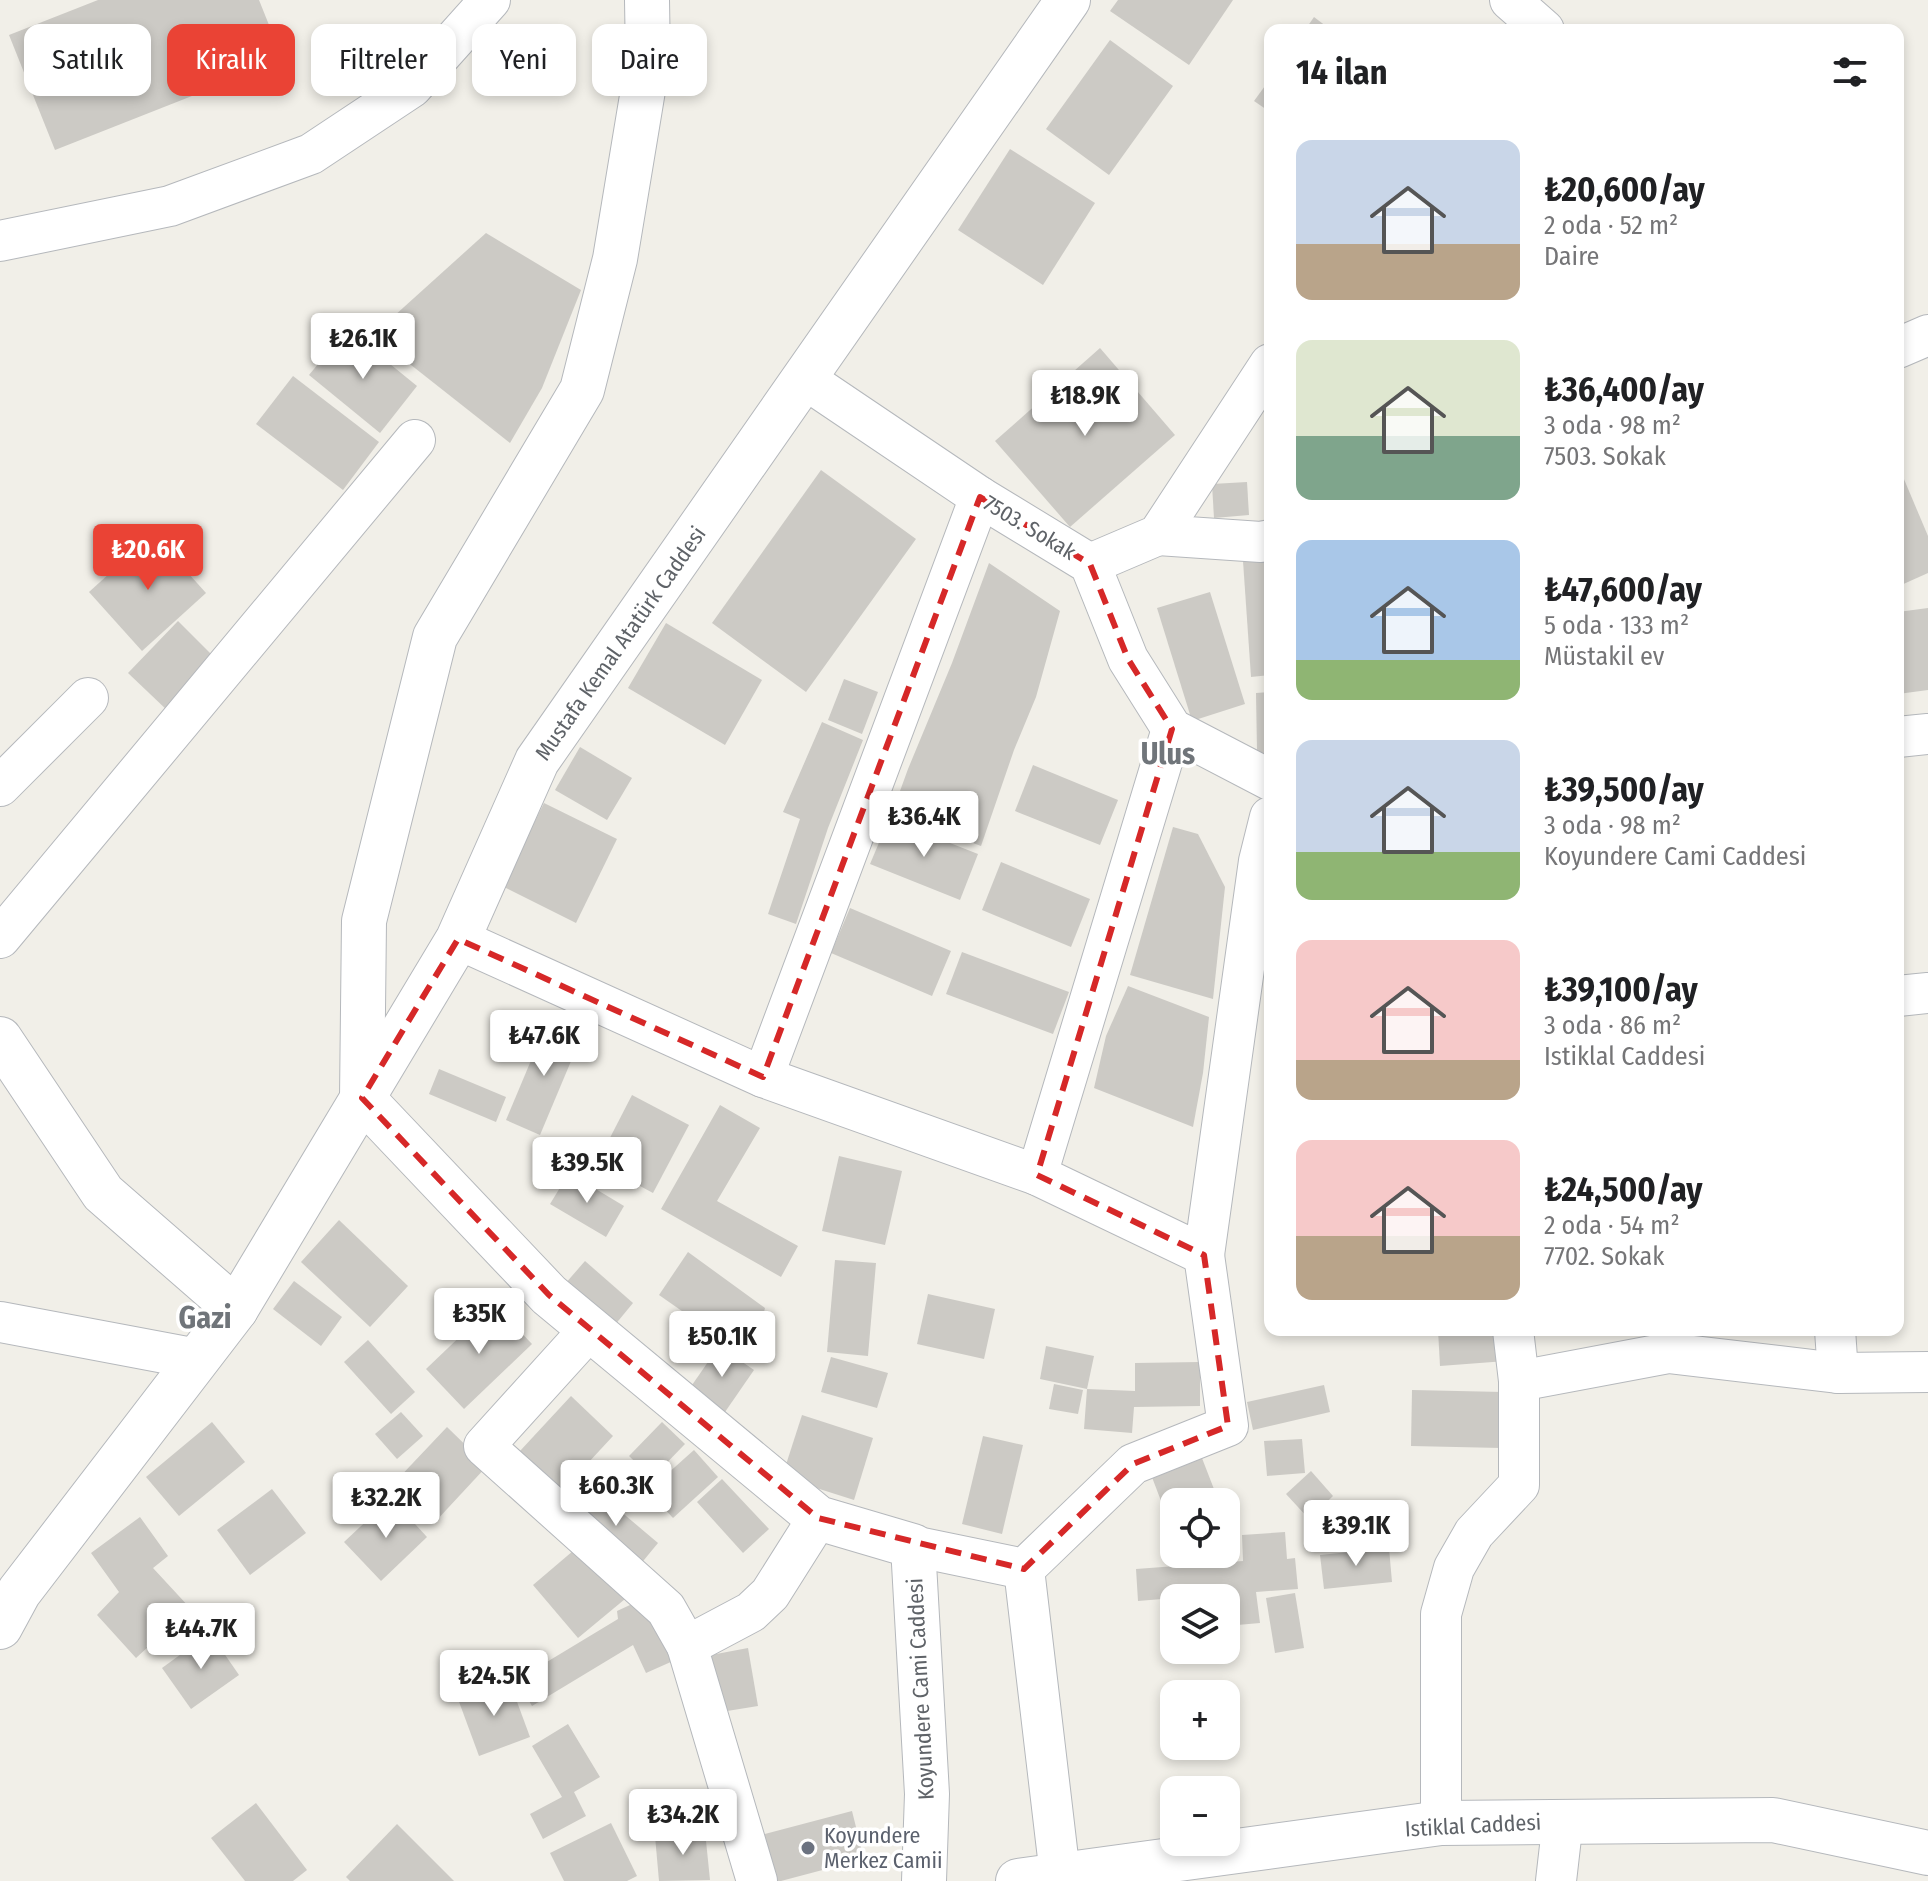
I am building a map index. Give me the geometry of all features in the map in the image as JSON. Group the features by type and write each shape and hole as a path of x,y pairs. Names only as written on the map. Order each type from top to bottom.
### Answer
{"street":[{"path":"0,241 170,206 311,154 412,87 490,0"},
{"path":"647,0 648,60 615,259 582,390 435,637 364,921 362,1098 549,1295 818,1518 913,1546 1024,1569"},
{"name":"Mustafa Kemal Atatürk Caddesi","path":"0,1627 19,1592 236,1309 458,939 537,761 1068,0"},
{"path":"1494,24 1510,0 1537,24"},
{"path":"1904,345 1928,335"},
{"path":"1158,535 1264,373"},
{"name":"7503. Sokak","path":"805,379 980,497 1090,564 1128,659 1172,729"},
{"path":"0,938 415,440"},
{"path":"763,1077 980,497"},
{"path":"1090,564 1158,535 1264,541"},
{"path":"0,786 88,698"},
{"path":"1037,1175 1172,729 1264,777"},
{"path":"1904,736 1928,734"},
{"path":"1039,1878 1024,1569 1133,1464 1228,1426 1204,1255 1264,862"},
{"path":"458,939 763,1077 1037,1175 1204,1255"},
{"path":"1904,995 1928,993"},
{"path":"0,1039 103,1193 236,1309"},
{"path":"0,1322 197,1359"},
{"path":"590,1329 484,1446 666,1609 687,1646 757,1881"},
{"path":"1441,1823 1441,1614 1454,1568 1474,1533 1519,1485 1519,1381 1514,1336"},
{"path":"1835,1336 1838,1373"},
{"path":"1519,1381 1666,1342 1838,1373 1928,1372"},
{"path":"687,1646 751,1612 770,1594 818,1518"},
{"name":"Koyundere Cami Caddesi","path":"913,1546 927,1794 924,1881"},
{"path":"1556,1881 1563,1820"},
{"name":"Istiklal Caddesi","path":"1039,1878 1441,1823 1773,1820 1928,1853"}],"highlighted area":[{"path":"980,497 1090,564 1128,659 1172,729 1037,1175 1204,1255 1228,1426 1133,1464 1024,1569 818,1518 549,1295 362,1098 458,939 763,1077"}],"building":[{"path":"98,0 259,0 269,24 167,24 167,96 192,96 55,150 33,96 151,96 151,24 37,24"},
{"path":"1118,0 1233,0 1189,65 1110,11"},
{"path":"1314,17 1323,24 1309,24"},
{"path":"24,29 24,72 9,35"},
{"path":"1110,40 1173,86 1109,175 1046,129"},
{"path":"1264,87 1264,108 1254,101"},
{"path":"1010,149 1095,203 1043,285 958,230"},
{"path":"486,233 581,290 542,388 510,443 373,335"},
{"path":"347,329 417,386 380,433 309,375"},
{"path":"1100,348 1175,435 1070,527 995,441"},
{"path":"293,376 379,442 343,490 256,424"},
{"path":"821,470 916,539 806,692 712,623"},
{"path":"1904,479 1928,536 1928,573 1904,584"},
{"path":"1247,482 1249,515 1214,518 1212,484"},
{"path":"153,534 206,593 142,651 89,592"},
{"path":"1264,559 1264,676 1251,677 1243,561"},
{"path":"989,563 1060,611 1036,697 981,846 892,813"},
{"path":"1210,592 1245,704 1192,721 1157,608"},
{"path":"1928,608 1928,690 1904,693 1904,611"},
{"path":"178,621 217,660 169,712 128,673"},
{"path":"666,623 762,680 725,745 628,688"},
{"path":"844,679 878,692 862,734 828,720"},
{"path":"1264,692 1264,754 1257,751 1256,693"},
{"path":"822,722 863,740 828,828 796,924 768,914 800,819 783,812"},
{"path":"580,747 632,778 607,820 555,790"},
{"path":"1033,765 1118,800 1100,845 1015,811"},
{"path":"544,803 617,839 576,923 502,886"},
{"path":"889,819 978,854 960,900 870,864"},
{"path":"1173,827 1198,834 1225,887 1213,999 1130,975"},
{"path":"1001,862 1090,899 1071,947 982,910"},
{"path":"850,908 951,951 932,996 831,953"},
{"path":"962,952 1069,992 1053,1034 946,994"},
{"path":"1128,986 1209,1017 1193,1127 1094,1088 1106,1036"},
{"path":"548,1020 582,1035 540,1135 506,1120"},
{"path":"439,1069 506,1097 496,1122 429,1094"},
{"path":"632,1095 689,1125 653,1193 597,1163"},
{"path":"720,1105 760,1128 717,1201 798,1246 781,1277 661,1209"},
{"path":"839,1156 902,1171 885,1245 822,1231"},
{"path":"569,1173 624,1206 606,1237 550,1204"},
{"path":"339,1220 408,1286 370,1327 301,1262"},
{"path":"688,1252 765,1308 752,1360 659,1295"},
{"path":"835,1260 876,1263 868,1356 827,1352"},
{"path":"585,1261 633,1303 614,1326 565,1284"},
{"path":"294,1281 342,1317 321,1346 273,1309"},
{"path":"928,1294 995,1309 984,1359 917,1344"},
{"path":"494,1304 532,1344 464,1409 426,1369"},
{"path":"1438,1336 1504,1336 1506,1361 1440,1366"},
{"path":"368,1340 415,1392 391,1414 344,1362"},
{"path":"719,1346 754,1370 725,1412 690,1388"},
{"path":"1046,1346 1094,1356 1087,1389 1040,1379"},
{"path":"831,1357 888,1373 877,1408 821,1392"},
{"path":"1200,1362 1200,1406 1134,1407 1132,1433 1084,1429 1087,1389 1135,1391 1135,1363"},
{"path":"1054,1384 1083,1390 1078,1414 1049,1409"},
{"path":"1324,1385 1330,1412 1253,1430 1247,1402"},
{"path":"1412,1390 1503,1392 1501,1448 1411,1446"},
{"path":"571,1396 613,1436 562,1491 520,1451"},
{"path":"401,1412 423,1436 397,1459 375,1434"},
{"path":"802,1415 873,1438 854,1500 782,1477"},
{"path":"212,1422 245,1462 179,1516 146,1477"},
{"path":"662,1422 685,1444 652,1478 629,1456"},
{"path":"447,1427 487,1466 435,1522 394,1483"},
{"path":"983,1436 1023,1445 1002,1534 962,1524"},
{"path":"1302,1439 1305,1473 1267,1476 1264,1441"},
{"path":"694,1450 718,1477 673,1518 648,1491"},
{"path":"1200,1453 1214,1488 1160,1488 1160,1498 1150,1472"},
{"path":"1311,1471 1333,1496 1309,1519 1286,1494"},
{"path":"722,1479 769,1529 743,1553 697,1502"},
{"path":"272,1489 306,1533 250,1575 217,1530"},
{"path":"594,1489 658,1543 639,1566 574,1513"},
{"path":"391,1498 427,1537 381,1581 344,1542"},
{"path":"140,1517 168,1556 153,1568 190,1608 136,1658 97,1615 119,1592 91,1553"},
{"path":"1285,1532 1287,1559 1295,1558 1298,1589 1256,1592 1260,1623 1240,1625 1240,1584 1160,1584 1160,1599 1138,1601 1136,1569 1240,1568 1240,1561 1243,1561 1242,1535"},
{"path":"580,1545 625,1599 578,1638 533,1585"},
{"path":"1389,1548 1392,1582 1324,1589 1320,1555"},
{"path":"1295,1593 1304,1648 1275,1653 1266,1598"},
{"path":"643,1599 673,1661 646,1673 633,1645 532,1706 517,1680 618,1619 617,1611"},
{"path":"210,1633 239,1675 191,1709 162,1668"},
{"path":"748,1648 758,1706 721,1712 711,1655"},
{"path":"509,1680 530,1737 479,1756 458,1699"},
{"path":"568,1724 600,1777 574,1792 586,1816 543,1839 530,1814 562,1797 532,1746"},
{"path":"256,1803 307,1870 293,1881 245,1881 211,1838"},
{"name":"Koyundere Merkez Camii","path":"852,1811 864,1859 781,1881 764,1881 753,1837"},
{"path":"611,1823 637,1876 627,1881 564,1881 550,1853"},
{"path":"397,1824 454,1881 350,1881 346,1877"},
{"path":"705,1831 710,1880 659,1881 655,1836"}],"place":[{"name":"Koyundere Merkez Camii","path":"808,1848"}],"district":[{"name":"Ulus","path":"1168,754"},
{"name":"Gazi","path":"205,1318"}]}
